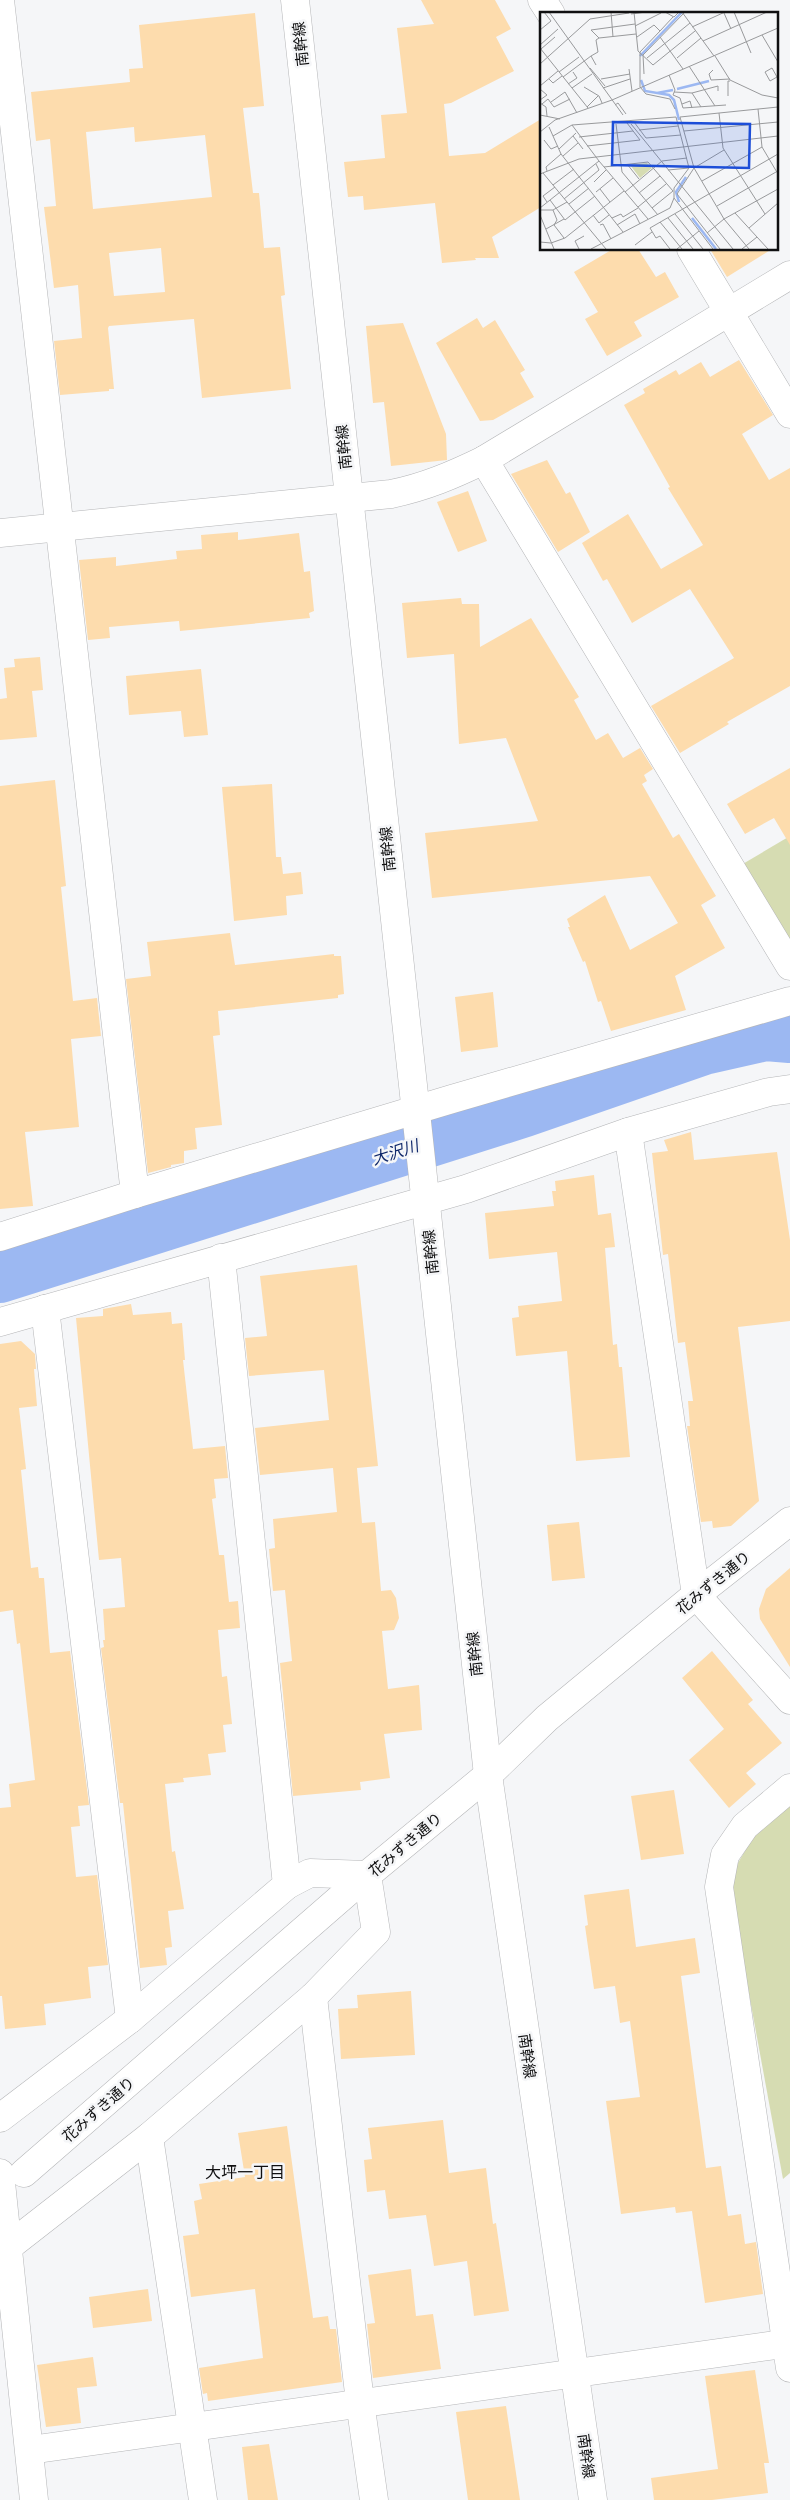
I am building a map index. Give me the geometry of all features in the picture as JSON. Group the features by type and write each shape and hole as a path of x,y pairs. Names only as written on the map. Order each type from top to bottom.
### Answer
{"street":[{"path":"0,0 58,527 135,1194"},
{"name":"南幹線","path":"295,0 488,1775 593,2500"},
{"path":"542,0 550,12"},
{"path":"692,250 790,414"},
{"path":"0,533 392,494 417,489 443,480 484,460 790,275"},
{"path":"484,460 790,966"},
{"path":"0,1237 135,1194 417,1118 790,1001"},
{"path":"0,1322 221,1258 628,1132 769,1092 790,1089"},
{"path":"628,1132 696,1595 790,1700"},
{"path":"221,1258 287,1885"},
{"path":"45,1309 130,2019"},
{"name":"花みずき通り","path":"12,2173 488,1775 548,1718 696,1595 790,1521"},
{"path":"30,2450 574,2372 789,2351 719,1887 725,1855 745,1826 790,1788"},
{"path":"0,2118 130,2019 287,1885 310,1874 367,1875 376,1932 313,1996 149,2137 8,2247"},
{"path":"313,1996 360,2402 374,2500"},
{"path":"149,2137 203,2500"},
{"path":"12,2173 8,2247 34,2500"},
{"path":"769,2226 790,2209"}],"green space":[{"path":"790,836 790,949 741,865"},
{"path":"790,1804 790,2173 783,2179 732,1901 735,1868 752,1839"}],"building":[{"path":"421,0 495,0 511,29 496,37 514,71 451,103 444,104 449,156 485,153 540,120 540,208 492,237 499,258 475,258 476,260 442,263 435,203 364,210 363,196 348,197 344,162 385,158 381,115 407,113 397,28 434,24"},
{"path":"255,13 264,106 243,108 253,193 259,193 264,248 280,247 285,295 281,296 291,389 202,398 194,319 109,326 114,389 60,395 54,341 82,338 78,285 54,288 44,207 56,206 50,139 36,141 31,92 130,82 129,69 143,68 139,25","holes":["134,127 135,142 205,135 212,197 93,209 86,132","161,248 165,292 114,296 109,253"]},
{"path":"611,250 639,250 656,277 665,272 679,297 634,322 642,336 607,356 585,319 598,312 574,272"},
{"path":"711,250 770,250 727,277"},
{"path":"477,318 483,328 495,320 525,370 520,373 534,397 493,420 480,421 436,343"},
{"path":"403,323 446,434 447,460 391,466 384,402 373,403 366,326"},
{"path":"739,360 773,415 742,434 769,480 790,468 790,686 727,722 729,724 680,753 651,706 734,658 690,589 632,623 607,579 603,581 582,543 628,514 661,569 703,545 668,488 670,487 624,405 645,393 643,389 676,370 679,375 701,362 710,377"},
{"path":"547,460 566,494 570,492 590,532 558,552 511,474"},
{"path":"468,491 487,541 458,552 437,502"},
{"path":"238,532 238,540 299,533 304,572 310,571 314,611 309,613 310,618 180,631 179,621 109,627 110,638 88,640 79,560 116,557 116,566 177,559 176,551 202,549 201,535"},
{"path":"461,598 462,604 479,604 480,647 531,618 579,697 574,700 596,740 608,733 623,758 640,748 653,769 644,775 647,781 642,784 673,838 679,834 716,896 701,905 725,948 675,976 686,1010 611,1031 601,1001 598,1002 585,961 583,962 568,927 570,927 567,919 605,895 630,950 678,923 650,876 432,898 425,833 538,821 506,738 459,744 454,654 407,658 402,603"},
{"path":"40,657 43,690 32,691 37,737 0,740 0,699 7,698 4,668 15,667 14,659"},
{"path":"201,669 208,735 184,737 181,711 129,715 126,676"},
{"path":"790,768 790,845 774,818 745,834 727,804"},
{"path":"55,780 66,886 61,887 73,1001 97,998 101,1036 71,1039 79,1127 25,1132 33,1206 0,1209 0,786"},
{"path":"272,784 276,857 281,857 283,874 301,872 303,894 286,896 287,915 234,921 222,787"},
{"path":"230,933 235,965 334,954 334,956 341,956 344,994 338,995 338,998 218,1011 220,1035 213,1036 222,1125 195,1128 197,1149 184,1151 184,1163 171,1165 171,1167 148,1173 126,979 151,976 147,942"},
{"path":"493,992 498,1047 461,1052 455,997"},
{"path":"691,1132 694,1160 777,1152 790,1240 790,1321 738,1327 759,1501 731,1526 713,1528 712,1521 701,1522 687,1426 690,1426 688,1401 693,1401 685,1342 678,1343 668,1254 663,1255 652,1153 668,1151 664,1140"},
{"path":"594,1175 598,1215 611,1213 615,1247 605,1248 613,1345 617,1344 619,1367 622,1367 630,1457 576,1461 567,1351 516,1356 512,1318 519,1317 518,1306 562,1301 557,1252 489,1259 485,1213 554,1206 552,1191 556,1191 555,1181"},
{"path":"357,1265 378,1466 357,1468 362,1523 375,1522 381,1591 391,1590 396,1598 399,1618 394,1630 382,1631 388,1689 419,1685 422,1730 384,1734 390,1778 360,1782 361,1790 293,1796 280,1663 292,1661 285,1590 273,1591 269,1549 275,1548 273,1519 337,1512 333,1468 260,1475 255,1428 329,1420 324,1370 249,1376 245,1338 267,1336 260,1276"},
{"path":"131,1304 133,1315 171,1312 172,1324 182,1323 185,1360 183,1360 193,1449 225,1446 228,1478 214,1479 216,1498 212,1499 219,1555 224,1555 229,1602 238,1601 240,1628 218,1630 222,1677 227,1676 232,1724 223,1725 226,1752 208,1754 211,1775 183,1778 184,1782 165,1784 172,1852 175,1851 184,1909 168,1911 172,1947 165,1948 167,1965 140,1968 123,1803 120,1803 101,1648 104,1647 103,1640 105,1640 103,1609 125,1607 121,1558 99,1560 76,1318 103,1316 103,1309"},
{"path":"21,1341 35,1354 36,1369 34,1369 37,1406 19,1408 26,1469 21,1470 31,1568 38,1567 39,1578 44,1578 50,1653 70,1651 89,1805 78,1806 80,1826 71,1827 76,1877 97,1875 108,1965 88,1967 91,1998 44,2004 46,2025 5,2029 2,1996 0,1996 0,1808 11,1807 9,1784 35,1780 20,1643 17,1644 13,1610 0,1612 0,1344"},
{"path":"579,1522 585,1578 552,1581 547,1525"},
{"path":"790,1568 790,1667 760,1619 759,1609 766,1589"},
{"path":"712,1651 753,1700 748,1704 782,1743 746,1773 756,1784 729,1808 689,1760 724,1729 682,1678"},
{"path":"674,1790 684,1854 641,1860 631,1796"},
{"path":"629,1889 636,1947 695,1938 700,1973 681,1976 706,2168 721,2166 728,2216 741,2214 745,2244 756,2242 763,2294 705,2303 692,2211 676,2213 675,2207 621,2214 606,2101 640,2097 630,2021 620,2023 615,1986 594,1989 585,1926 588,1925 584,1895"},
{"path":"411,1991 415,2055 341,2059 338,2009 358,2008 357,1995"},
{"path":"443,2120 449,2173 486,2168 493,2224 496,2223 509,2311 474,2316 467,2261 434,2266 426,2215 389,2219 385,2190 367,2192 364,2160 372,2159 368,2128"},
{"path":"287,2126 313,2318 328,2316 330,2329 336,2329 342,2382 208,2401 207,2393 203,2394 199,2368 263,2358 255,2289 191,2297 183,2236 199,2234 194,2201 202,2199 199,2184 245,2177 238,2133"},
{"path":"411,2269 416,2316 433,2314 441,2369 373,2378 367,2324 375,2323 368,2275"},
{"path":"148,2289 152,2321 93,2328 89,2297"},
{"path":"93,2357 97,2386 77,2388 81,2423 46,2427 37,2365"},
{"path":"755,2370 769,2463 764,2463 768,2493 712,2500 654,2500 651,2478 718,2469 705,2376"},
{"path":"506,2406 520,2500 468,2500 456,2412"},
{"path":"269,2444 278,2500 248,2500 242,2447"}],"waterway":[{"name":"大沢川","path":"0,1277 525,1111 704,1049 766,1035 790,1037"}],"district":[{"name":"大坪一丁目","path":"245,2172"}]}
